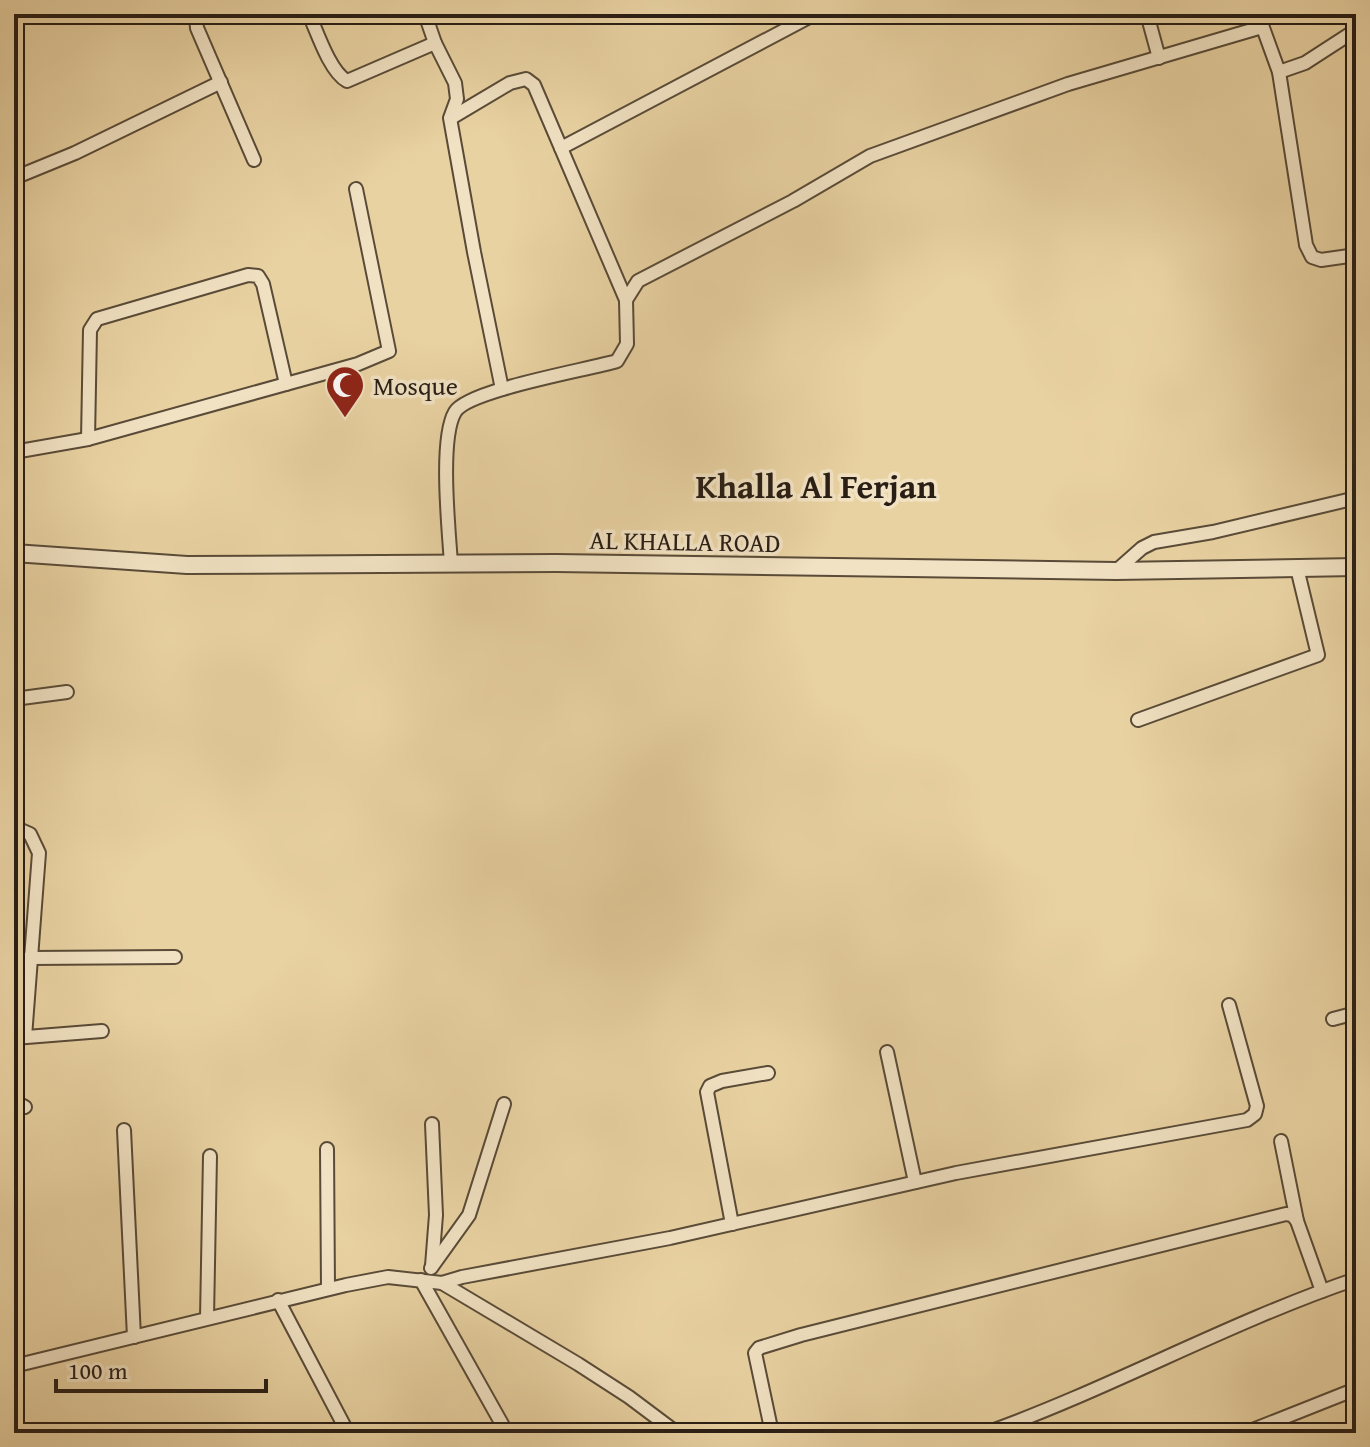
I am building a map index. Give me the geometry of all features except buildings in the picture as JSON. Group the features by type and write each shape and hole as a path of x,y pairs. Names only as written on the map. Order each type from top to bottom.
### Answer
{"street":[{"path":"198,14 197,28 254,160"},
{"path":"309,14 325,51 341,79 347,81 435,43"},
{"path":"425,14 455,83 457,99 450,118 502,389"},
{"path":"561,148 815,14"},
{"path":"1147,14 1159,58"},
{"path":"451,564 447,445 455,413 466,402 502,389 617,361 627,344 626,300 638,281 793,201 870,156 1068,84 1159,58 1260,20 1279,72 1306,245 1312,257 1321,260 1356,255"},
{"path":"1279,72 1305,63 1356,30"},
{"path":"450,118 510,83 526,79 534,85 626,300"},
{"path":"14,178 75,153 221,82"},
{"path":"14,452 88,439 358,364 389,351 356,189"},
{"path":"88,439 90,330 97,319 233,279 258,276 263,284 286,384"},
{"path":"1116,571 1142,548 1154,542 1213,532 1356,498"},
{"name":"AL KHALLA ROAD","path":"14,553 187,565 617,564 1116,571 1356,567"},
{"path":"1138,720 1318,655 1297,568"},
{"path":"14,699 67,692"},
{"path":"14,827 30,834 39,853 31,958 20,1037 102,1031"},
{"path":"14,961 31,958 175,957"},
{"path":"14,1366 278,1300 388,1277 431,1282 462,1277 670,1238 915,1182 1247,1120 1255,1114 1257,1106 1229,1005"},
{"path":"1333,1019 1356,1013"},
{"path":"887,1052 915,1182"},
{"path":"732,1224 707,1092 710,1086 722,1081 768,1073"},
{"path":"431,1268 469,1215 504,1104"},
{"path":"432,1124 436,1215 431,1282 507,1433"},
{"path":"124,1130 134,1337"},
{"path":"1281,1141 1297,1221 1322,1291"},
{"path":"327,1149 328,1289"},
{"path":"207,1318 210,1156"},
{"path":"772,1433 756,1362 755,1353 759,1348 1286,1214 1297,1221"},
{"path":"986,1433 1038,1414 1356,1279"},
{"path":"431,1282 578,1364 677,1433"},
{"path":"278,1300 348,1433"},
{"path":"1245,1433 1356,1389"}],"place":[{"name":"Mosque","path":"345,419"}],"district":[{"name":"Khalla Al Ferjan","path":"816,485"}]}
